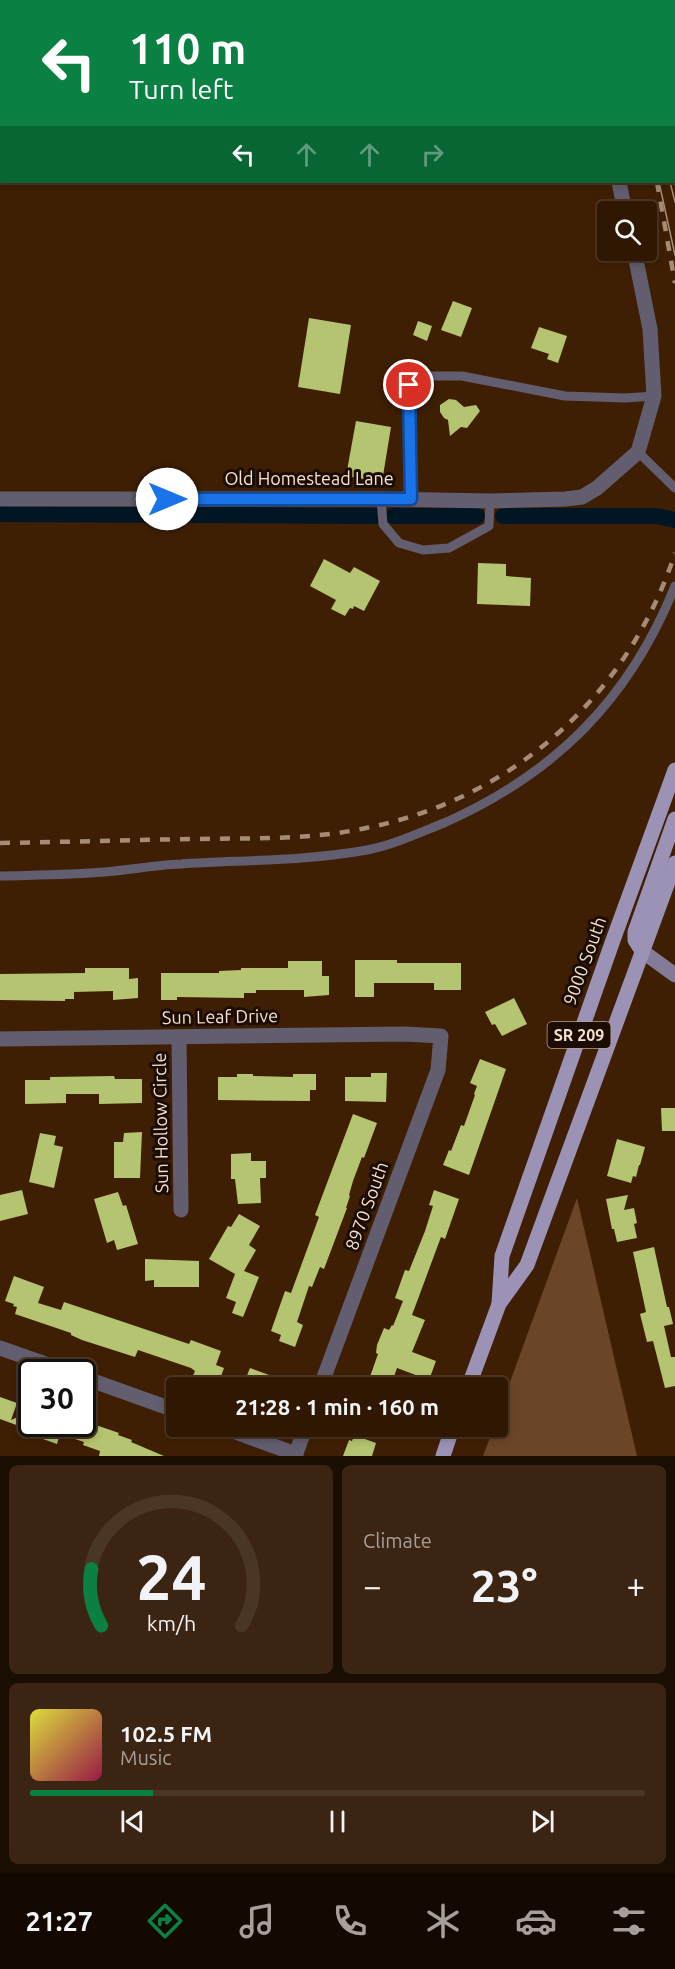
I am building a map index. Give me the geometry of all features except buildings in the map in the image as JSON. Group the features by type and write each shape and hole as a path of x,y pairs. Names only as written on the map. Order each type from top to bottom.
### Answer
{"main road":[{"name":"9000 South","path":"499,1304 502,1256 675,770"},
{"path":"675,819 635,932 635,940 642,951 675,975"},
{"name":"9000 South","path":"472,1377 499,1304 527,1265 675,863"},
{"path":"442,1456 449,1437"}],"street":[{"path":"619,183 623,201"},
{"path":"636,261 650,329 654,396 638,452"},
{"name":"Old Homestead Lane","path":"0,499 490,501 565,499 582,496 597,488 638,452"},
{"name":"Sun Leaf Drive","path":"0,1039 405,1034 441,1036"},
{"name":"Sun Hollow Circle","path":"179,1036 182,1210"},
{"name":"8970 South","path":"324,1377 438,1071 441,1036"},
{"path":"0,1348 32,1359"},
{"path":"96,1382 166,1408"},
{"path":"248,1437 295,1455 302,1437"}],"lane":[{"path":"411,499 409,385 430,375 462,376 565,396 626,398 654,396"},
{"path":"638,452 675,488"},
{"path":"381,499 383,524 399,543 423,550 449,548 489,526 490,501"},
{"path":"0,876 105,872 174,864 329,855 392,843 449,821 524,781 559,754 581,732 601,711 642,652 663,615 675,586"}],"shaded area":[{"path":"577,1198 637,1456 483,1456 490,1437 508,1437 508,1388"}],"waterway":[{"path":"0,514 376,516"},
{"path":"393,516 477,516"},
{"path":"503,516 657,516 675,520"}],"tram line":[{"path":"659,183 675,255"},
{"path":"670,183 675,202"}],"railway":[{"path":"657,183 675,283"},
{"path":"0,843 324,835 366,828 420,814 470,793 516,766 558,733 596,695 628,652 655,604 675,553"}],"route":[{"path":"167,499 411,499 409,385"}]}
